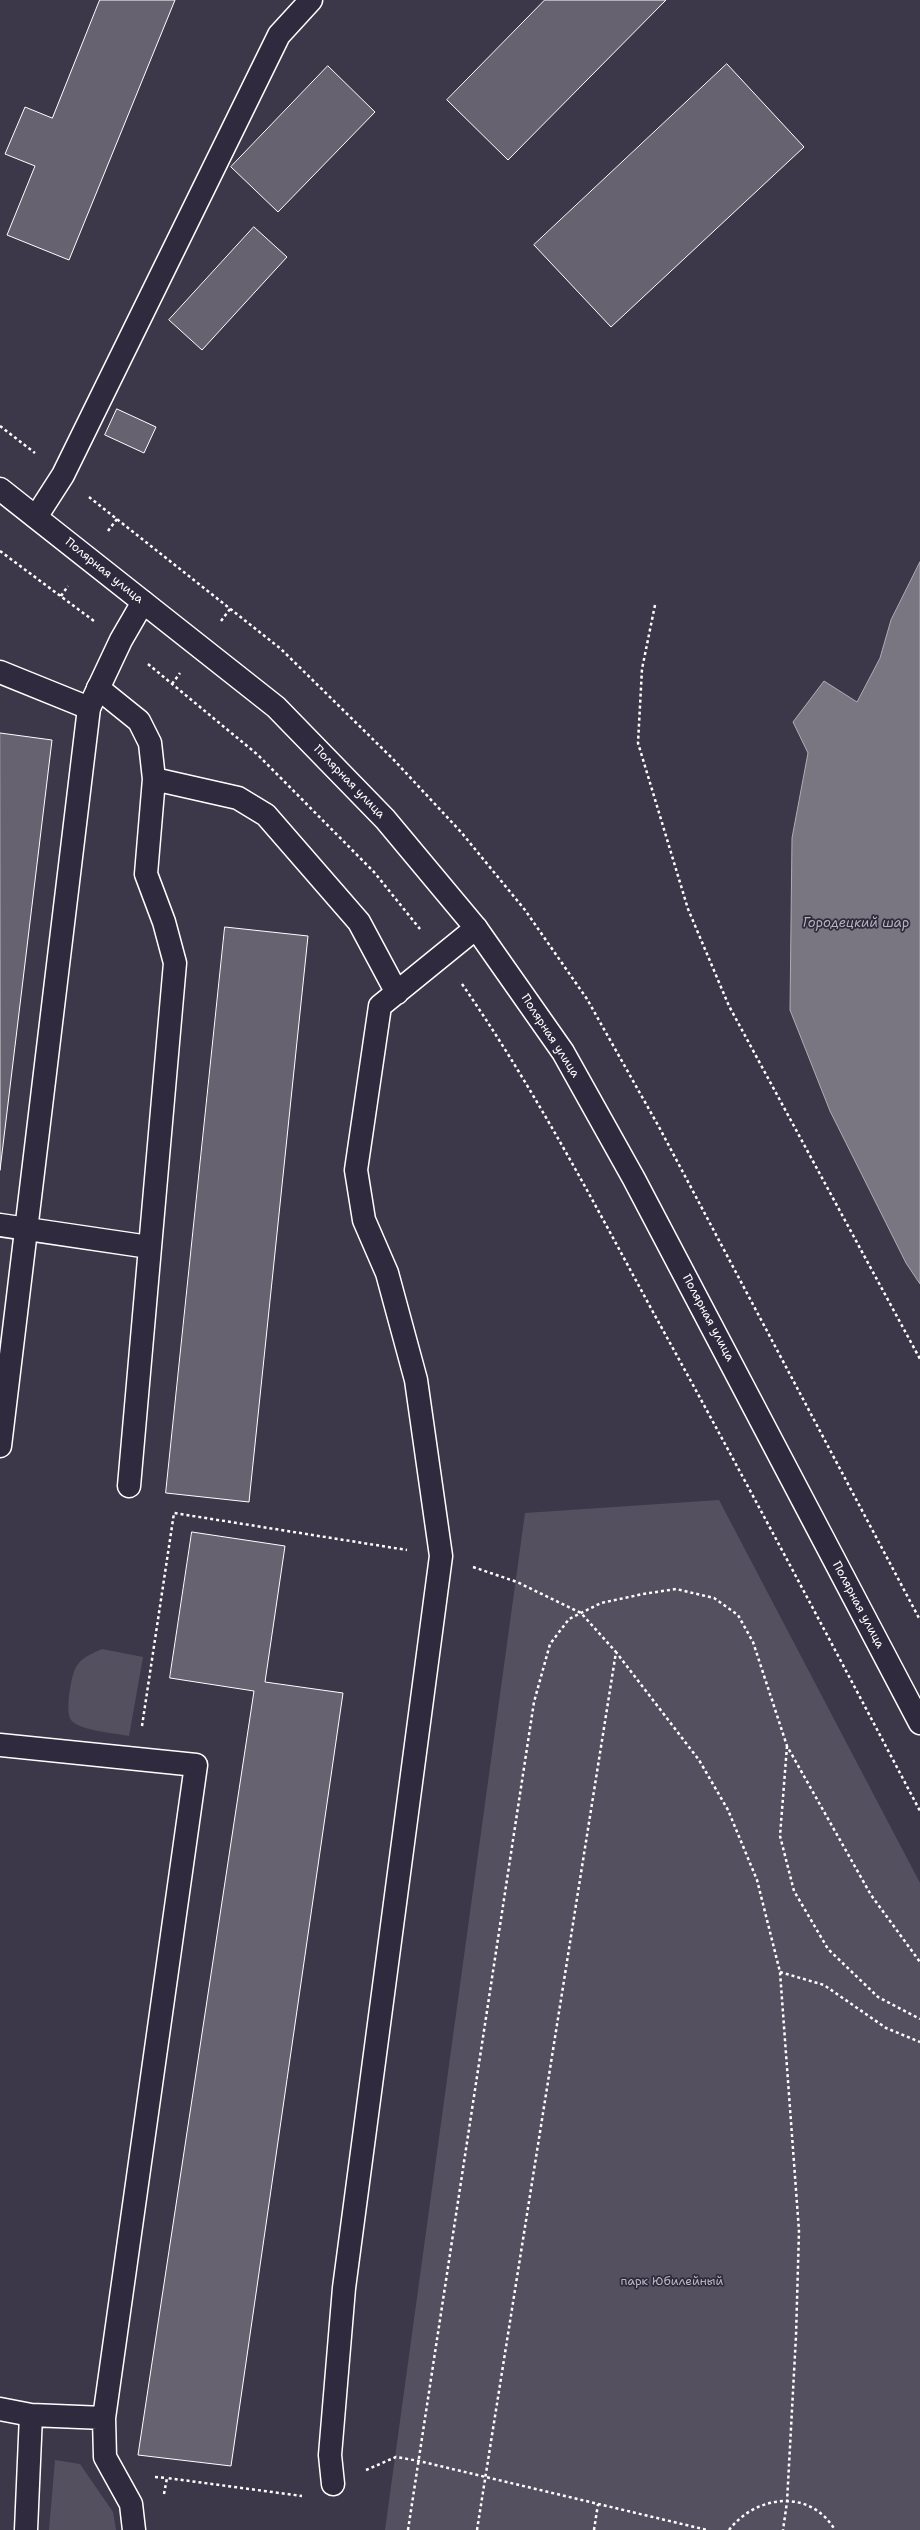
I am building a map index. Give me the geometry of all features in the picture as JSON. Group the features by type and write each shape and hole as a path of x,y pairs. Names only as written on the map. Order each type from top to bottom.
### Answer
{"main road":[{"path":"36,517 63,475 279,35 312,0"},
{"name":"Полярная улица","path":"0,489 276,707 385,819 476,928 563,1052 631,1172 920,1723"},
{"path":"0,1446 89,708 120,640 143,602"},
{"path":"0,672 89,708"},
{"path":"98,688 139,721 150,743 154,779 146,874 164,922 175,963 129,1486"},
{"path":"154,779 238,798 266,815 359,922 397,993"},
{"path":"333,2484 330,2455 344,2288 441,1556 416,1380 387,1273 364,1220 356,1170 380,1006 476,928"},
{"path":"0,1225 149,1247"},
{"path":"0,1745 196,1765 104,2418 105,2456 132,2504 134,2530"},
{"path":"0,2409 31,2415 104,2418"},
{"path":"26,2530 31,2415"}],"path":[{"path":"105,535 117,519"},
{"path":"0,551 120,640 258,755 374,872 441,957 507,1052 583,1184 769,1525 920,1811"},
{"path":"61,596 72,581"},
{"path":"655,605 642,670 638,743 688,909 729,1006 920,1359"},
{"path":"217,626 230,609"},
{"path":"137,1758 174,1513 441,1556 517,1582 581,1613 616,1652 699,1760 728,1810 757,1880 780,1972 799,2231 796,2336 787,2502 783,2530"},
{"path":"408,2530 534,1702 550,1644 569,1619 601,1603 676,1589 714,1598 738,1615 753,1642 787,1746 871,1895 920,1962"},
{"path":"477,2530 616,1652"},
{"path":"787,1746 780,1836 794,1891 828,1949 878,1997 920,2019"},
{"path":"780,1972 824,1984 886,2028 920,2042"},
{"path":"485,2476 707,2530"},
{"path":"729,2530 738,2518 756,2506 776,2501 796,2502 815,2510 831,2523 835,2530"},
{"path":"594,2530 598,2504"}],"green space":[{"name":"парк Юбилейный","path":"719,1500 920,1883 920,2530 385,2530 525,1513"},
{"path":"102,1649 143,1657 129,1736 82,1727 71,1720 69,1716 69,1694 75,1669 83,1659"},
{"path":"55,2460 80,2464 113,2512 116,2530 49,2530"}],"water":[{"name":"Городецкий шар","path":"920,562 920,1284 906,1263 830,1111 790,1010 792,838 808,753 793,722 824,681 857,702 880,658 891,620"}],"building":[{"path":"100,0 175,0 69,260 7,235 35,166 5,154 25,107 52,118"},
{"path":"545,0 666,0 508,160 447,100"},
{"path":"727,64 804,147 611,327 534,245"},
{"path":"328,66 375,112 278,212 231,167"},
{"path":"254,227 287,257 202,350 169,320"},
{"path":"117,409 156,427 144,453 105,435"},
{"path":"0,733 52,740 0,1170"},
{"path":"225,927 308,936 249,1502 166,1493"},
{"path":"192,1532 285,1546 265,1682 343,1693 231,2466 138,2455 254,1691 170,1678"}]}
